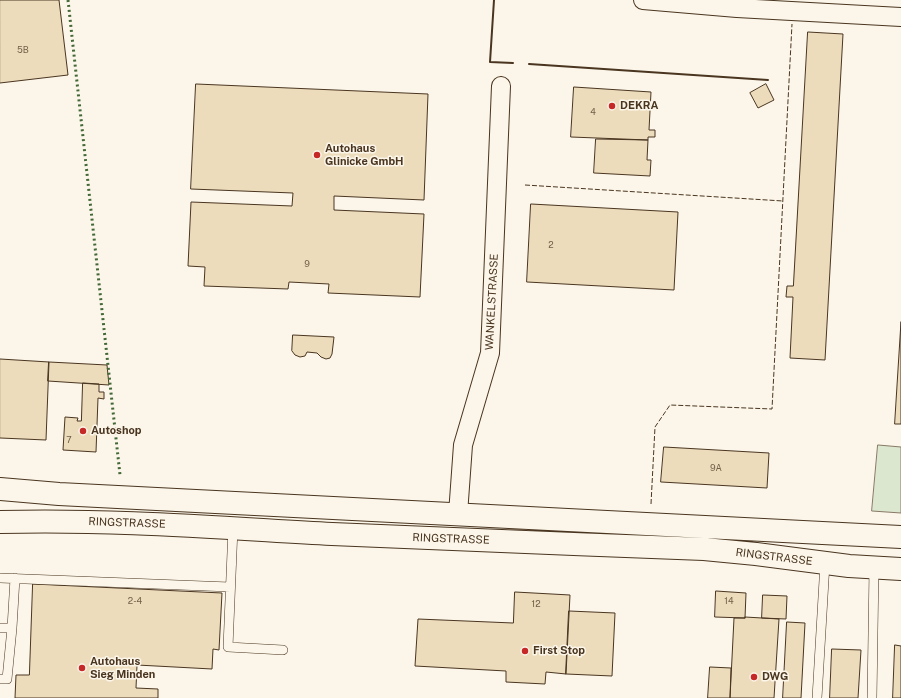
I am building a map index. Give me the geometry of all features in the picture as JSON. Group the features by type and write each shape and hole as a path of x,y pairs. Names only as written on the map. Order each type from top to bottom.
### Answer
{"main road":[{"path":"0,489 75,495 901,537"},
{"name":"RINGSTRASSE","path":"0,522 104,522 356,535 704,550 756,554 874,568 901,569"}],"street":[{"path":"643,0 737,4 901,17"},
{"name":"WANKELSTRASSE","path":"458,514 463,445 490,353 501,86"}],"lane":[{"path":"233,528 228,648 283,650"},
{"path":"817,698 825,563"},
{"path":"872,698 874,568"},
{"path":"0,578 230,587"},
{"path":"0,679 7,679 15,578"},
{"path":"0,628 12,628"}],"green space":[{"path":"878,445 901,447 901,513 872,511"}],"building":[{"path":"0,0 59,0 68,75 0,83"},
{"path":"808,32 843,34 825,360 790,358 793,297 786,297 787,286 793,286"},
{"path":"196,84 428,94 424,200 334,196 334,210 424,214 420,297 328,293 329,284 289,282 288,289 204,286 205,267 188,266 191,202 292,206 293,193 191,189"},
{"path":"766,84 774,100 758,108 750,93"},
{"name":"DEKRA","path":"574,87 651,92 649,130 655,130 655,137 648,137 648,140 571,137"},
{"path":"596,139 648,140 647,160 651,160 650,176 594,173"},
{"path":"531,204 678,212 674,290 527,282"},
{"path":"901,322 901,424 895,424"},
{"path":"293,335 334,337 332,354 330,358 326,359 317,353 307,352 305,356 300,357 295,355 292,351"},
{"path":"0,359 49,362 46,440 0,438"},
{"path":"49,362 107,365 109,385 48,381"},
{"path":"83,383 99,384 99,392 104,392 104,399 98,398 96,452 63,450 65,417 78,418 77,421 81,421"},
{"path":"664,447 769,453 767,488 661,482"},
{"path":"33,584 222,593 219,650 213,649 212,669 137,665 136,688 158,689 158,698 15,698 16,675 29,675"},
{"path":"716,591 746,593 745,618 715,617"},
{"path":"515,592 570,595 566,674 546,672 545,684 506,682 506,671 415,666 418,619 513,623"},
{"path":"763,595 787,596 786,619 762,618"},
{"path":"569,611 615,613 612,676 566,674"},
{"path":"745,617 779,619 774,698 730,698 734,618"},
{"path":"787,622 805,623 801,698 783,698"},
{"path":"895,645 901,646 901,698 893,698"},
{"path":"832,649 861,650 858,698 830,698"},
{"path":"710,667 731,668 730,698 708,698"}],"hedge":[{"path":"68,0 120,475"}],"fence":[{"path":"651,504 655,427 670,405 772,409 792,24"},
{"path":"525,185 783,201"}],"wall":[{"path":"494,0 490,62 513,63"},
{"path":"529,64 768,80"}],"place":[{"name":"DEKRA","path":"612,106"},
{"name":"Autohaus Glinicke GmbH","path":"317,155"},
{"name":"Autoshop","path":"83,431"},
{"name":"First Stop","path":"525,651"},
{"name":"Autohaus Sieg Minden","path":"82,668"},
{"name":"DWG","path":"754,677"}]}
